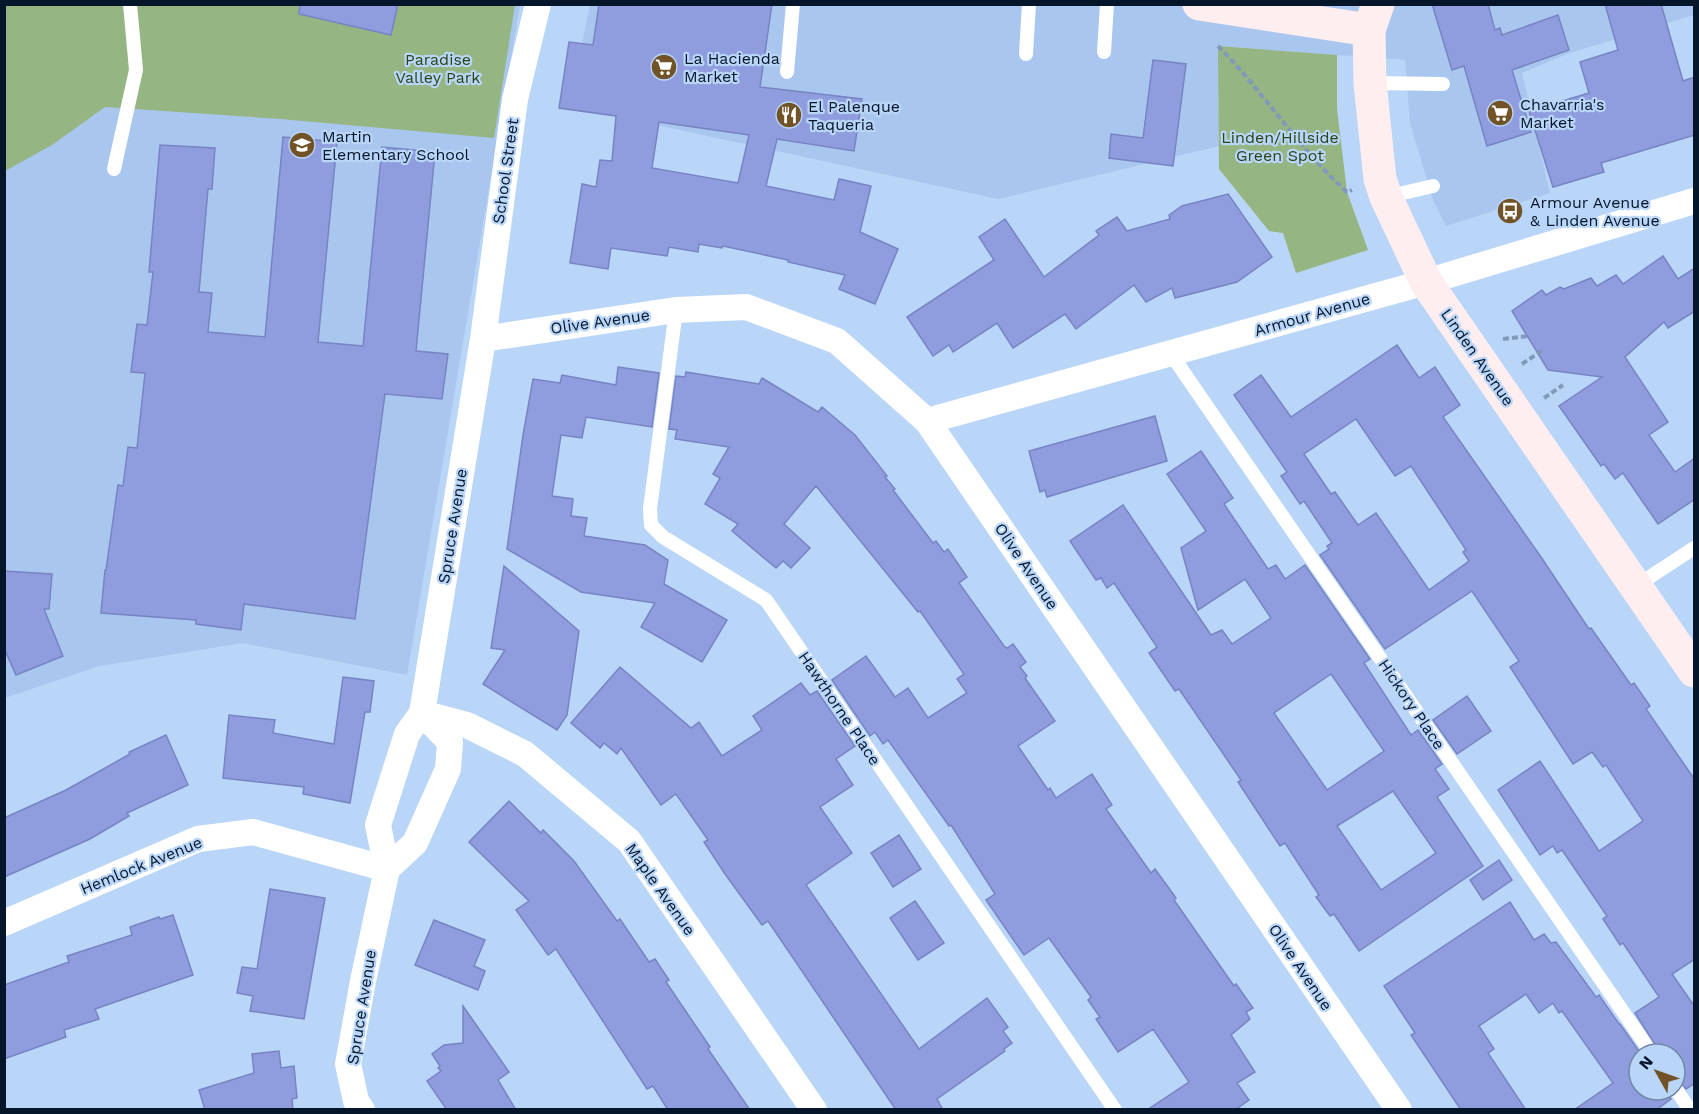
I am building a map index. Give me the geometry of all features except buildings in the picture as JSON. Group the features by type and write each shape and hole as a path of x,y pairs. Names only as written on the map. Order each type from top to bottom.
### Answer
{"street":[{"name":"School Street","path":"483,339 515,99 538,4"},
{"path":"1199,4 1374,17"},
{"name":"Linden Avenue","path":"1374,17 1370,83 1383,188 1426,282 1694,668"},
{"name":"Armour Avenue","path":"927,421 1426,282 1695,201"},
{"name":"Olive Avenue","path":"483,339 676,310 746,307 837,341 927,421 1399,1110"},
{"name":"Spruce Avenue","path":"362,1110 356,1101 348,1064 387,868 378,825 407,734 422,713 483,339"},
{"path":"387,868 415,843 448,769 450,742 422,713"},
{"name":"Maple Avenue","path":"422,713 467,725 525,754 629,841 814,1110"},
{"name":"Hemlock Avenue","path":"4,923 198,839 253,832 387,868"}],"lane":[{"path":"114,169 136,70 130,4"},
{"path":"787,72 793,4"},
{"path":"1026,54 1029,4"},
{"path":"1104,52 1107,4"},
{"path":"1370,83 1443,84"},
{"path":"1383,188 1433,186"},
{"name":"Hawthorne Place","path":"676,310 650,509 651,525 663,537 766,600 1115,1110"},
{"name":"Hickory Place","path":"1171,354 1644,1042"},
{"path":"1636,587 1695,548"}],"path":[{"path":"1218,46 1241,69 1321,168 1347,192 1383,188"}],"shaded area":[{"path":"4,5 520,5 407,675 243,643 100,666 5,698"},
{"path":"590,5 1694,5 1694,15 1567,54 1522,73 1550,193 1446,226 1433,200 1410,123 1405,60 1218,46 1219,146 998,199 569,106"}],"green space":[{"name":"Paradise Valley Park","path":"5,5 515,5 494,138 280,119 105,107 52,145 5,171"},
{"name":"Linden/Hillside Green Spot","path":"1218,46 1337,55 1337,109 1347,192 1368,250 1296,273 1283,233 1269,231 1219,169"}],"place":[{"name":"La Hacienda Market","path":"664,67"},
{"name":"Chavarria's Market","path":"1500,113"},
{"name":"El Palenque Taqueria","path":"789,115"},
{"name":"Martin Elementary School","path":"302,145"},
{"name":"Armour Avenue & Linden Avenue","path":"1510,211"}]}
